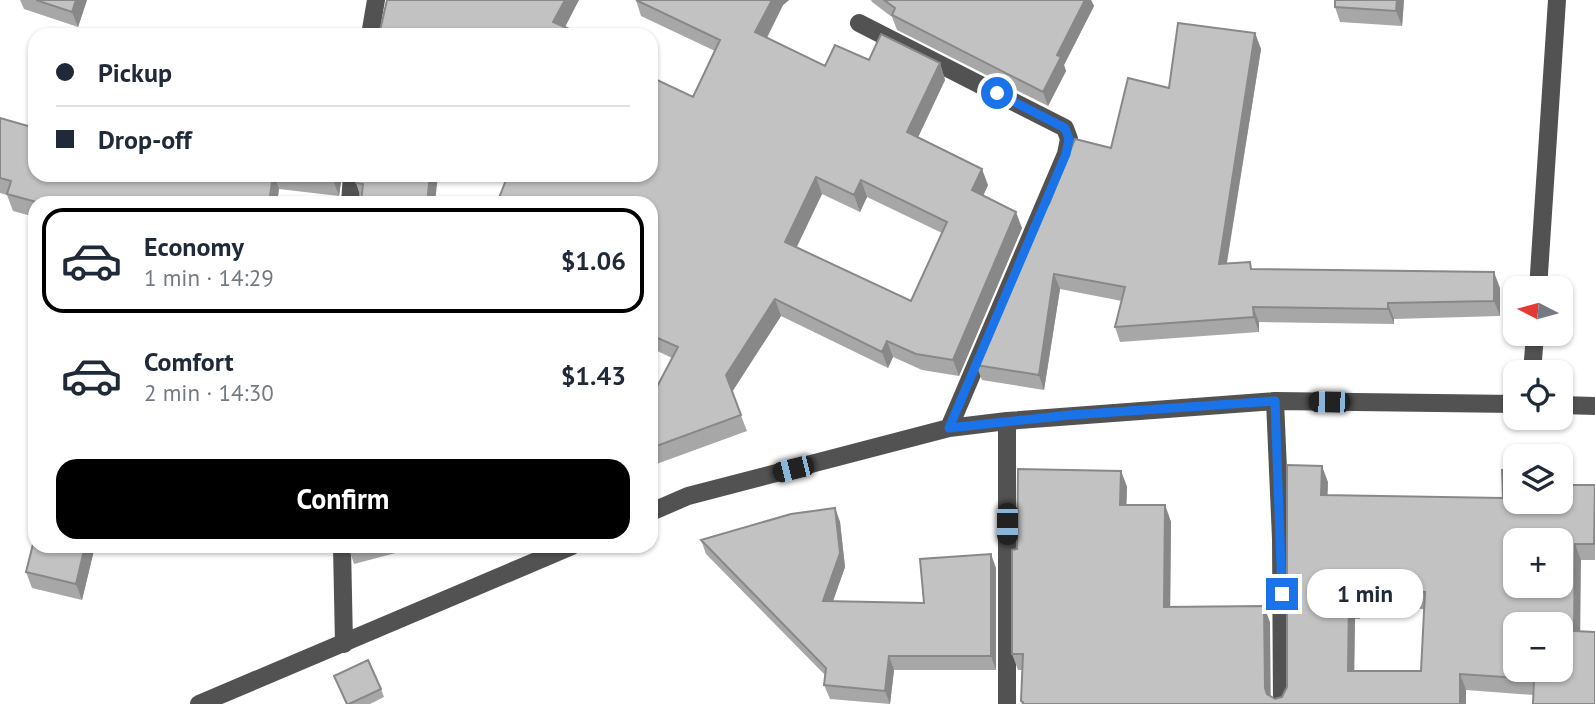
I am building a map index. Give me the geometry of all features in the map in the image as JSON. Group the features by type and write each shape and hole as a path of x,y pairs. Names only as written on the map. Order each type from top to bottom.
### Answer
{"street":[{"path":"371,28 376,0"},
{"path":"1539,276 1557,0"},
{"path":"859,23 1065,128 1069,139 1066,154 949,428"},
{"path":"658,509 688,496 949,428 1006,421 1275,401 1503,404"},
{"path":"1275,401 1281,539 1282,704"},
{"path":"1573,405 1595,405"},
{"path":"1006,421 1007,704"},
{"path":"342,553 344,644"},
{"path":"199,704 556,553"}],"building":[{"path":"36,0 76,0 72,12"},
{"path":"387,0 565,0 553,22 567,28 381,28"},
{"path":"636,0 772,0 755,32 825,66 835,45 869,60 881,34 940,63 907,132 982,169 972,190 1016,212 953,360 916,354 887,341 882,352 775,299 726,375 741,415 658,445 658,385 678,347 658,338 658,196 500,196 505,182 658,182 658,80 693,97 720,40","holes":["816,177 854,195 861,180 947,222 911,301 785,242"]},
{"path":"884,0 1085,0 1057,55 1061,57 1043,92 892,15 895,8"},
{"path":"1335,0 1397,0 1396,11 1335,7"},
{"path":"1178,23 1255,33 1219,264 1250,262 1251,269 1494,272 1494,301 1388,303 1388,309 1253,307 1254,317 1115,327 1125,287 1054,274 1039,375 976,365 1046,203 1049,204 1075,139 1111,148 1128,78 1169,88"},
{"path":"0,118 28,126 28,182 272,182 270,196 28,196 28,200 7,194 11,181 0,178"},
{"path":"429,182 428,196 362,196 363,184 356,183"},
{"path":"1287,465 1322,466 1321,495 1503,498 1503,514 1573,514 1573,485 1595,485 1594,544 1575,544 1574,631 1595,632 1595,704 1533,704 1534,682 1573,682 1573,612 1503,612 1503,677 1460,674 1460,704 1023,704 1023,654 1012,654 1012,550 1017,549 1018,469 1121,471 1120,505 1165,505 1164,607 1264,606 1265,688 1267,694 1275,699 1282,697 1287,687","holes":["1354,591 1425,592 1421,671 1348,671 1349,602 1354,602"]},
{"path":"835,508 840,553 823,601 924,603 920,559 991,554 991,656 889,656 885,691 824,685 826,668 701,540 791,514"},
{"path":"31,553 83,553 76,584 26,572"},
{"path":"368,660 381,689 347,704 334,676"}],"route":[{"path":"997,93 1065,128 1069,139 1066,154 949,428 1070,415 1275,401 1282,594"}]}
